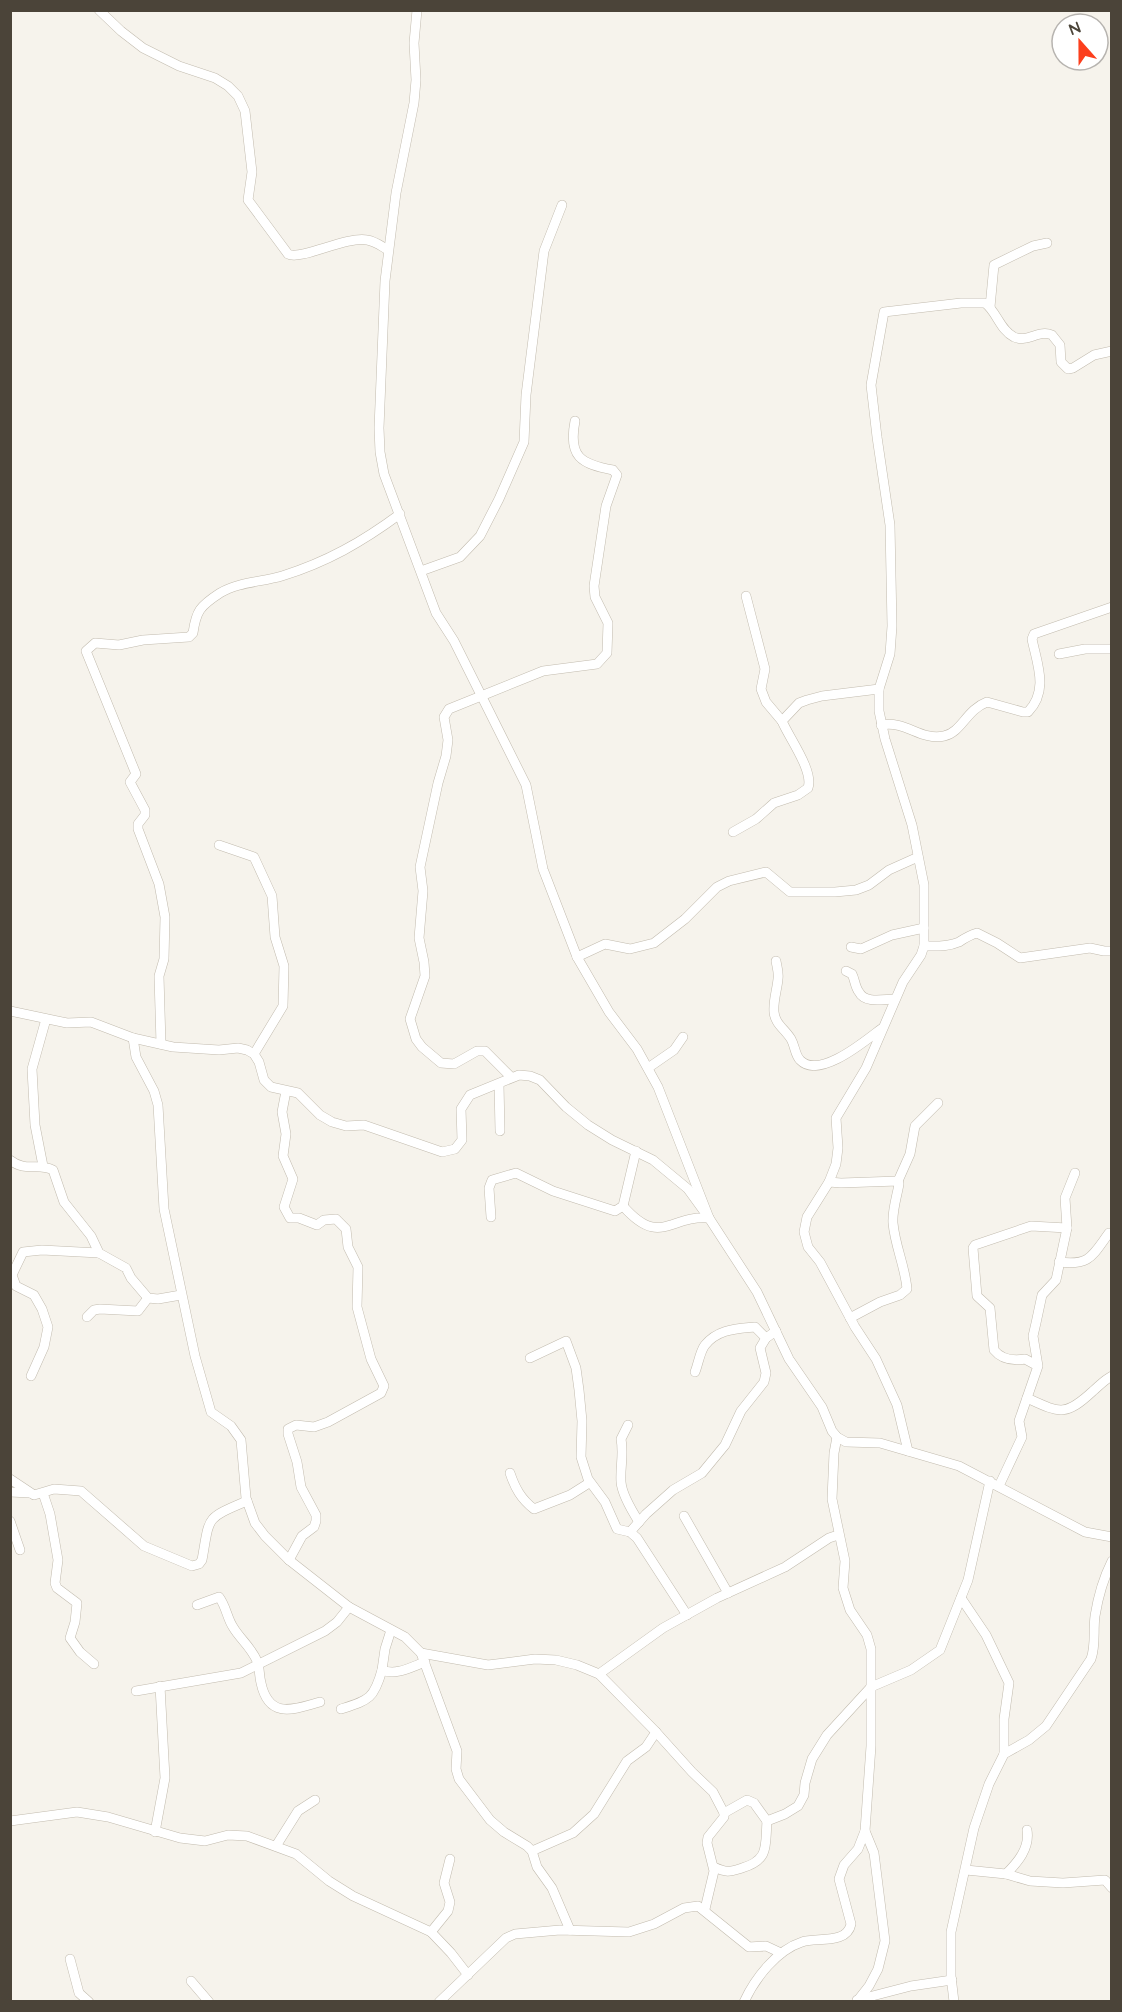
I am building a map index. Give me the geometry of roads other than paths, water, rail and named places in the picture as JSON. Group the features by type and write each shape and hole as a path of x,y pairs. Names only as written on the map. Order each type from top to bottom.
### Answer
{"street":[{"path":"99,10 121,32 143,48 179,66 215,78 238,96 245,111 252,172 247,199 289,255 296,256 329,245 358,239 376,242 388,250"},
{"path":"417,10 414,43 414,103 396,193 383,311 379,440 384,474 436,613 454,641 482,694 526,785 543,869 577,957 609,1012 638,1049 648,1068 675,1128 709,1218"},
{"path":"421,571 460,557 480,536 500,499 524,442 526,395 544,251 562,205"},
{"path":"990,307 994,266 1033,246 1047,243"},
{"path":"908,1451 897,1405 876,1359 849,1318 804,1237 807,1217 829,1182 837,1156 836,1118 866,1068 903,982 921,955 924,946 925,892 912,825 881,725 879,689 890,654 892,626 890,525 871,384 884,312 983,302 990,307 1000,324 1015,337 1027,338 1046,332 1053,335 1059,343 1061,362 1067,368 1073,368 1094,355 1112,351"},
{"path":"511,1077 485,1051 477,1051 454,1064 441,1063 422,1047 417,1039 410,1019 424,976 420,938 423,891 420,867 446,756 448,740 444,717 449,709 543,671 597,664 607,653 608,623 597,602 594,586 606,506 617,475 613,470 591,465 580,459 573,440 574,421"},
{"path":"161,1044 159,976 164,959 165,929 162,895 138,829 145,810 130,782 136,774 86,651 95,643 119,645 143,639 189,637 193,632 194,620 198,612 220,593 313,565 367,538 400,514"},
{"path":"733,832 756,819 774,803 798,795 809,787 807,772 782,721 766,702 761,689 765,669 746,596"},
{"path":"881,725 897,723 922,735 942,736 955,731 971,712 987,702 1028,712 1036,702 1041,685 1032,639 1034,634 1112,607"},
{"path":"1059,654 1085,649 1112,649"},
{"path":"782,721 800,703 807,700 879,689"},
{"path":"219,845 255,857 272,896 275,937 284,966 283,1006 254,1054"},
{"path":"577,957 605,944 630,950 654,943 669,934 717,887 729,881 764,872 771,874 790,892 845,892 862,888 889,870 918,857"},
{"path":"851,947 861,949 892,935 924,927"},
{"path":"924,946 943,946 977,933 1020,958 1090,948 1112,951"},
{"path":"776,961 778,977 774,1014 792,1040 797,1057 804,1064 812,1067 820,1066 853,1050 883,1027"},
{"path":"846,971 852,974 859,994 866,999 895,999"},
{"path":"10,1011 67,1023 91,1022 133,1038 161,1044 193,1049 238,1048 254,1054 260,1062 264,1080 268,1084 275,1089 298,1093 320,1115 332,1122 346,1126 364,1125 447,1152 455,1149 462,1140 460,1113 467,1098 511,1077 523,1075 537,1078 588,1125 612,1140 653,1160 688,1189 757,1292 789,1359 822,1407 837,1437 846,1442 880,1443 959,1466 1085,1532 1112,1537"},
{"path":"44,1166 35,1125 32,1070 46,1019"},
{"path":"648,1068 674,1050 683,1037"},
{"path":"133,1038 139,1064 156,1098 164,1209 195,1356 209,1408 215,1416 227,1422 235,1430 243,1446 247,1502 251,1516 260,1530 290,1560 349,1606 405,1637 423,1658 457,1751 456,1769 459,1779 490,1820 532,1851 537,1867 552,1888 570,1930"},
{"path":"499,1084 500,1131"},
{"path":"286,1090 282,1112 286,1134 284,1156 293,1179 283,1203 284,1207 290,1218 299,1218 317,1225 324,1220 336,1219 346,1229 348,1247 358,1267 357,1307 361,1325 371,1359 384,1386 381,1393 375,1397 328,1422 314,1426 296,1425 288,1429 301,1486 316,1515 314,1527 302,1536 290,1560"},
{"path":"849,1318 880,1302 900,1295 906,1289 906,1275 893,1220 898,1181 910,1154 915,1126 938,1102"},
{"path":"491,1217 489,1188 492,1180 516,1173 553,1191 615,1211 623,1206 636,1151"},
{"path":"10,1160 19,1167 44,1166 53,1170 64,1202 91,1236 99,1254"},
{"path":"999,1486 1022,1437 1019,1421 1038,1366 1033,1336 1042,1295 1056,1280 1067,1228 1065,1198 1075,1173"},
{"path":"829,1182 898,1181"},
{"path":"623,1206 635,1220 646,1226 659,1227 699,1217 709,1218"},
{"path":"1038,1366 1025,1359 1003,1359 994,1350 990,1308 977,1296 973,1248 975,1245 1031,1226 1067,1228"},
{"path":"1059,1262 1074,1264 1088,1260 1109,1233"},
{"path":"31,1376 44,1347 48,1327 34,1295 16,1286 12,1275 23,1252 99,1254 126,1268 131,1278 148,1298 158,1299 181,1295"},
{"path":"87,1317 94,1310 100,1309 138,1311 148,1298"},
{"path":"695,1372 704,1346 720,1333 729,1329 755,1327 766,1338"},
{"path":"630,1532 673,1490 702,1473 725,1445 741,1411 764,1382 766,1373 760,1348 766,1338 776,1331"},
{"path":"530,1358 566,1341 576,1368 582,1421 581,1457 590,1483 605,1502 617,1529 630,1532 637,1538 687,1614"},
{"path":"1027,1398 1047,1407 1069,1410 1081,1403 1112,1376"},
{"path":"628,1425 621,1439 624,1451 621,1485 639,1522"},
{"path":"744,2001 773,1959 781,1953 805,1941 840,1937 850,1929 850,1919 838,1879 841,1869 858,1849 865,1831 870,1784 871,1646 867,1635 852,1615 842,1583 845,1561 832,1499 837,1437"},
{"path":"510,1473 515,1488 534,1509 570,1495 590,1483"},
{"path":"10,1479 30,1493"},
{"path":"767,1821 798,1806 804,1795 812,1758 827,1735 871,1687 911,1670 940,1650 968,1580 990,1481"},
{"path":"10,1492 38,1495 54,1489 81,1491 144,1546 192,1566 199,1564 202,1560 210,1520 218,1514 247,1502"},
{"path":"43,1493 50,1514 58,1560 55,1583 57,1588 77,1603 70,1638 80,1652 94,1664"},
{"path":"684,1516 728,1593"},
{"path":"10,1521 20,1550"},
{"path":"599,1674 663,1628 687,1614 785,1567 829,1538 838,1535"},
{"path":"1004,1754 1029,1740 1046,1726 1091,1659 1094,1646 1094,1619 1101,1583 1112,1561"},
{"path":"197,1605 219,1598 233,1627 250,1647 258,1663 264,1692 273,1705 282,1709 295,1710 320,1702"},
{"path":"954,2001 951,1932 974,1828 989,1784 1004,1754 1004,1719 1009,1683 986,1635 961,1598"},
{"path":"136,1691 234,1675 325,1631 337,1622 349,1606"},
{"path":"342,1709 366,1701 371,1695 379,1682 385,1650 392,1630"},
{"path":"382,1670 389,1673 397,1672 423,1658 488,1665 535,1659 556,1660 599,1674 713,1791 724,1813 724,1817 708,1838 707,1843 714,1868 705,1909"},
{"path":"155,1832 165,1778 160,1686"},
{"path":"532,1851 573,1833 594,1814 627,1761 646,1747 656,1731"},
{"path":"276,1846 298,1811 315,1800"},
{"path":"714,1868 727,1872 748,1866 760,1860 764,1852 767,1821 753,1803 747,1800 724,1813"},
{"path":"10,1821 77,1812 108,1817 180,1838 205,1841 240,1834 276,1846 296,1854 329,1881 354,1896 431,1932 468,1975"},
{"path":"1006,1874 1025,1849 1027,1830"},
{"path":"855,2001 869,1986 878,1969 885,1941 874,1853 865,1831"},
{"path":"431,1932 448,1911 450,1902 444,1883 450,1859"},
{"path":"966,1870 1006,1874 1030,1881 1105,1880 1112,1888"},
{"path":"439,2001 510,1936 570,1930 629,1932 646,1928 684,1908 698,1906 705,1909 749,1947 766,1946 781,1953"},
{"path":"70,1959 79,1993 89,2001"},
{"path":"855,2001 911,1986 952,1980"},
{"path":"191,1981 209,2001"}]}
